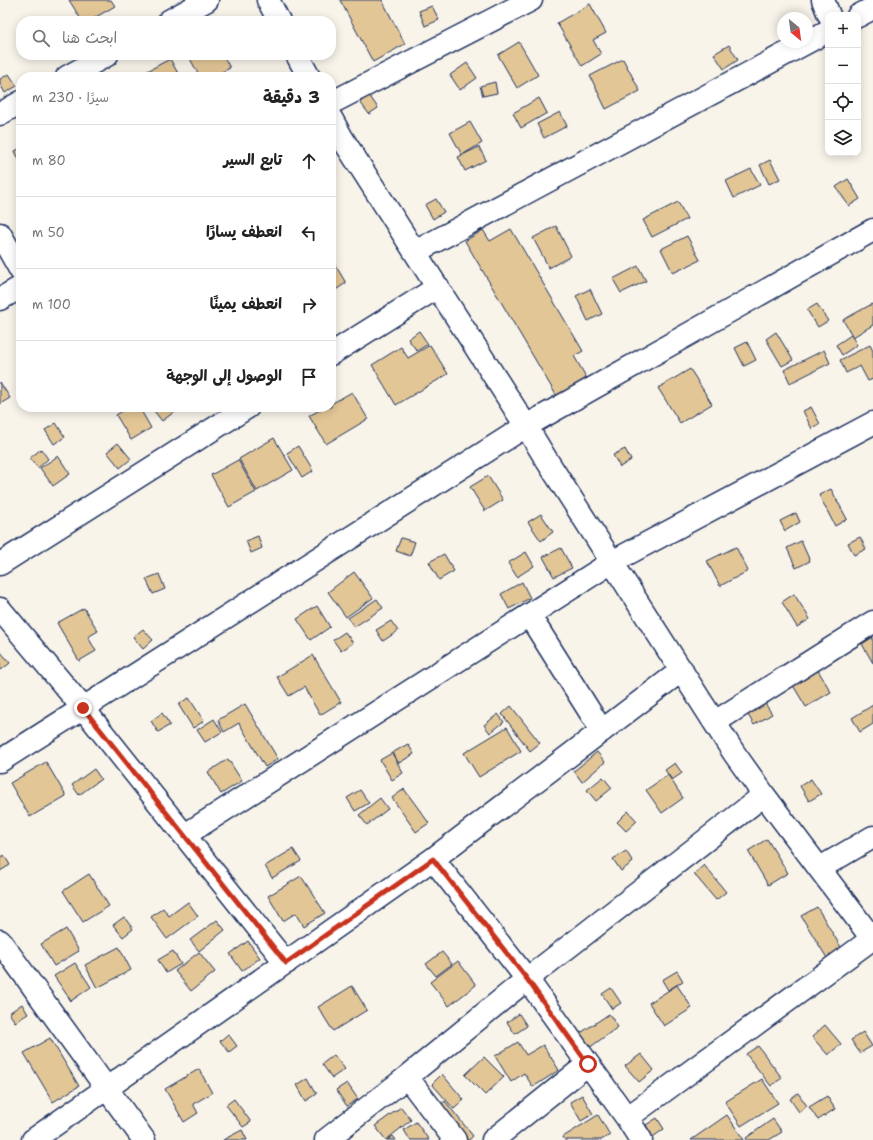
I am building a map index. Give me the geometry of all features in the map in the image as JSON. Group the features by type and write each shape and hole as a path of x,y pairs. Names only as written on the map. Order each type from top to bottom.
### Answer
{"street":[{"path":"178,16 207,0"},
{"path":"268,0 276,16"},
{"path":"336,100 531,0"},
{"path":"823,0 828,12"},
{"path":"861,14 873,8"},
{"path":"415,252 825,33"},
{"path":"76,72 98,60"},
{"path":"300,60 306,72"},
{"path":"0,114 16,105"},
{"path":"336,127 546,459 715,722 764,795 873,940 627,1118"},
{"path":"0,761 526,426 873,230"},
{"path":"0,234 16,262"},
{"path":"336,351 438,287"},
{"path":"0,299 16,290"},
{"path":"0,564 240,412"},
{"path":"185,835 612,562 873,424"},
{"path":"0,608 83,708 286,963"},
{"path":"529,615 602,730"},
{"path":"715,722 873,622"},
{"path":"33,1140 433,859 682,670"},
{"path":"326,1140 407,1077 527,979 764,795"},
{"path":"820,868 873,837"},
{"path":"433,859 527,979 627,1118 641,1140"},
{"path":"0,942 144,1140"},
{"path":"493,1140 588,1064"},
{"path":"407,1077 455,1140"}],"building":[{"path":"69,0 111,0 115,6 98,16 79,16"},
{"path":"340,0 382,0 405,44 373,62"},
{"path":"590,4 606,33 593,40 601,54 582,66 557,23"},
{"path":"432,6 439,20 425,26 419,11"},
{"path":"519,42 538,75 517,88 498,55"},
{"path":"729,45 738,60 724,69 714,54"},
{"path":"623,59 640,91 606,109 590,76"},
{"path":"171,60 177,72 145,72"},
{"path":"191,60 226,60 230,68 222,72 197,72"},
{"path":"467,63 477,78 460,90 450,75"},
{"path":"9,74 16,87 5,93 0,84 0,79"},
{"path":"495,82 497,93 483,96 480,86"},
{"path":"369,95 378,108 369,114 360,102"},
{"path":"539,98 547,113 521,128 513,113"},
{"path":"560,112 567,126 544,138 537,124"},
{"path":"470,122 482,143 462,155 450,133"},
{"path":"479,147 486,160 465,171 458,157"},
{"path":"770,160 780,179 769,184 760,165"},
{"path":"751,169 760,185 734,198 726,181"},
{"path":"848,179 860,199 849,206 836,187"},
{"path":"436,199 444,212 433,219 425,205"},
{"path":"678,202 687,219 652,237 643,220"},
{"path":"556,226 571,256 549,268 533,238"},
{"path":"511,229 583,351 574,356 589,382 559,400 465,241 483,230 490,241"},
{"path":"687,236 700,260 673,273 661,249"},
{"path":"336,266 346,283 336,290"},
{"path":"638,266 646,281 621,293 613,279"},
{"path":"590,289 602,314 588,321 576,296"},
{"path":"817,304 828,321 818,327 807,310"},
{"path":"872,304 873,325 853,337 843,320"},
{"path":"419,331 428,344 417,351 408,339"},
{"path":"776,332 793,360 782,366 766,339"},
{"path":"851,335 857,345 842,355 836,345"},
{"path":"747,342 756,360 744,366 735,348"},
{"path":"430,345 448,374 396,405 372,365 401,347 408,358"},
{"path":"870,345 873,351 873,379 868,381 860,366 846,373 840,360"},
{"path":"824,350 830,363 790,383 784,370"},
{"path":"690,369 712,404 680,423 658,388"},
{"path":"0,382 10,398 0,404"},
{"path":"352,392 368,419 326,444 309,416 316,412 336,412 336,401"},
{"path":"811,407 820,424 812,429 803,411"},
{"path":"121,412 142,412 151,428 131,440 116,415"},
{"path":"155,412 174,412 162,421"},
{"path":"56,423 65,437 54,444 45,430"},
{"path":"274,438 293,470 257,491 239,459"},
{"path":"118,443 131,459 120,468 107,452"},
{"path":"298,446 313,471 302,478 287,453"},
{"path":"41,449 48,459 38,468 30,458"},
{"path":"625,449 631,460 620,467 613,455"},
{"path":"58,456 70,474 53,486 40,468"},
{"path":"238,460 256,492 229,507 211,475"},
{"path":"488,476 503,500 485,511 470,487"},
{"path":"831,489 847,519 835,526 819,495"},
{"path":"796,513 800,522 785,531 780,521"},
{"path":"541,514 553,532 541,541 528,522"},
{"path":"258,536 262,548 251,553 246,541"},
{"path":"860,537 866,549 854,555 848,543"},
{"path":"401,538 415,542 410,556 396,551"},
{"path":"801,541 810,561 796,568 787,548"},
{"path":"736,547 748,571 720,586 707,561"},
{"path":"561,548 572,568 554,577 543,557"},
{"path":"526,552 534,566 517,577 508,563"},
{"path":"444,554 454,571 439,580 429,562"},
{"path":"354,572 373,598 346,617 328,592"},
{"path":"159,574 165,589 153,594 146,579"},
{"path":"522,582 530,598 509,609 501,594"},
{"path":"794,594 810,619 797,627 782,602"},
{"path":"377,599 383,608 354,627 348,618"},
{"path":"317,606 330,627 311,640 297,619"},
{"path":"84,608 98,631 88,637 96,651 79,661 57,623"},
{"path":"391,621 398,631 383,641 376,630"},
{"path":"143,629 153,640 143,649 133,637"},
{"path":"345,632 353,643 341,651 333,640"},
{"path":"873,637 873,663 862,644"},
{"path":"0,651 10,663 1,670 0,669"},
{"path":"313,655 341,702 320,715 304,687 289,696 277,677"},
{"path":"816,667 831,692 806,707 791,682"},
{"path":"189,698 204,721 193,728 178,704"},
{"path":"764,702 772,714 754,725 747,713"},
{"path":"245,704 278,759 265,767 239,723 224,732 218,720"},
{"path":"873,705 873,724 860,732 852,718"},
{"path":"511,706 540,743 530,751 502,714"},
{"path":"162,713 170,725 158,732 151,721"},
{"path":"498,714 504,722 490,733 484,725"},
{"path":"214,719 222,732 205,742 197,730"},
{"path":"507,727 521,751 479,777 464,753"},
{"path":"408,744 414,754 399,763 392,753"},
{"path":"597,752 605,762 582,782 574,771"},
{"path":"392,753 403,773 392,780 380,760"},
{"path":"228,759 242,781 221,794 208,772"},
{"path":"46,762 66,796 30,817 10,783"},
{"path":"675,763 682,773 672,780 665,770"},
{"path":"94,769 101,779 79,795 72,785"},
{"path":"668,775 683,798 662,813 646,790"},
{"path":"603,777 612,788 596,801 587,790"},
{"path":"811,779 821,794 809,801 800,786"},
{"path":"404,789 429,823 416,832 392,798"},
{"path":"360,790 369,803 355,811 347,798"},
{"path":"380,798 388,809 367,825 359,815"},
{"path":"628,811 637,821 626,831 617,822"},
{"path":"767,839 788,873 768,885 748,851"},
{"path":"293,849 301,861 272,878 265,866"},
{"path":"626,851 633,862 621,871 613,859"},
{"path":"4,855 10,865 0,871 0,857"},
{"path":"704,865 726,892 716,900 694,874"},
{"path":"89,874 109,906 83,922 63,891"},
{"path":"301,876 325,913 304,926 296,913 283,921 268,896"},
{"path":"188,902 198,916 167,939 151,917 163,908 169,916"},
{"path":"817,907 842,949 827,958 801,916"},
{"path":"124,917 133,929 123,937 113,925"},
{"path":"217,920 225,930 199,951 190,940"},
{"path":"66,929 79,951 54,966 41,944"},
{"path":"248,941 260,958 242,971 230,954"},
{"path":"119,947 131,970 97,988 85,965"},
{"path":"173,951 181,964 166,973 158,960"},
{"path":"199,952 215,972 191,991 175,971"},
{"path":"442,952 452,964 436,976 426,964"},
{"path":"458,961 476,985 449,1006 430,982"},
{"path":"75,963 91,987 71,1001 54,976"},
{"path":"677,971 683,981 668,990 662,980"},
{"path":"677,985 692,1008 664,1026 649,1003"},
{"path":"352,986 367,1010 333,1031 318,1007"},
{"path":"611,988 621,1003 612,1009 602,994"},
{"path":"22,1004 28,1014 15,1022 9,1013"},
{"path":"519,1014 527,1026 515,1034 507,1022"},
{"path":"609,1014 618,1027 589,1048 579,1034"},
{"path":"825,1025 841,1044 828,1055 812,1037"},
{"path":"863,1032 872,1046 860,1053 851,1040"},
{"path":"228,1034 237,1046 229,1052 220,1041"},
{"path":"50,1038 79,1086 53,1102 24,1053"},
{"path":"518,1042 526,1055 543,1045 559,1070 533,1087 524,1073 511,1082 495,1056"},
{"path":"758,1046 782,1078 771,1086 746,1054"},
{"path":"641,1054 654,1070 639,1082 625,1066"},
{"path":"334,1055 345,1069 332,1078 322,1064"},
{"path":"484,1057 504,1077 485,1095 465,1075"},
{"path":"199,1069 212,1093 193,1104 198,1113 184,1122 165,1089"},
{"path":"442,1074 464,1100 454,1109 432,1084"},
{"path":"308,1078 317,1094 306,1101 297,1085"},
{"path":"762,1079 778,1103 741,1126 725,1102"},
{"path":"347,1083 358,1099 347,1106 336,1090"},
{"path":"798,1093 807,1106 799,1112 790,1099"},
{"path":"582,1095 593,1114 581,1121 570,1102"},
{"path":"827,1096 835,1109 818,1120 809,1107"},
{"path":"234,1099 251,1122 243,1127 226,1105"},
{"path":"445,1101 473,1136 469,1140 454,1140 432,1112"},
{"path":"401,1107 411,1120 386,1140 375,1126"},
{"path":"598,1115 610,1135 601,1140 565,1140 563,1137"},
{"path":"727,1115 744,1140 691,1140"},
{"path":"657,1118 664,1129 653,1137 646,1125"},
{"path":"773,1119 782,1132 769,1140 747,1140 746,1138"},
{"path":"416,1122 429,1140 410,1140 404,1130"},
{"path":"242,1130 247,1140 223,1140"},
{"path":"393,1136 396,1140 387,1140"}],"route":[{"path":"83,708 286,963 433,859 527,979 588,1064"}]}
